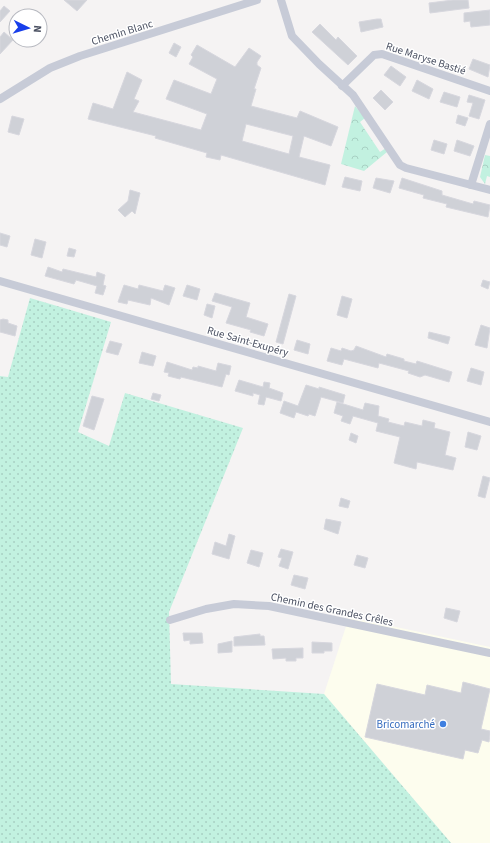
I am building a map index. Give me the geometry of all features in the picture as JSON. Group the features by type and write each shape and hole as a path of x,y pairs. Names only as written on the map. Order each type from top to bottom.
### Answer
{"street":[{"name":"Chemin Blanc","path":"0,99 50,68 80,56 257,0"},
{"path":"281,0 292,36 353,95 400,165 490,190"},
{"name":"Rue Maryse Bastié","path":"342,86 374,55 382,54 490,91"},
{"path":"471,185 490,124"},
{"name":"Rue Saint-Exupéry","path":"0,281 490,422"},
{"name":"Chemin des Grandes Crêles","path":"170,620 206,609 234,604 268,606 490,653"}],"shaded area":[{"path":"349,617 490,647 490,843 451,843 324,694"}],"green space":[{"path":"355,106 365,118 360,122 380,152 386,148 387,152 364,171 341,164"},
{"path":"485,155 490,156 490,177 487,176 485,184 480,177"},
{"path":"30,298 111,322 78,432 109,446 125,393 243,428 169,612 171,684 324,694 451,843 0,843 0,376 8,377"}],"building":[{"path":"64,0 87,0 77,11"},
{"path":"468,0 469,8 430,13 429,3"},
{"path":"4,6 8,9 8,13 0,22 0,11"},
{"path":"490,10 490,25 471,27 470,21 464,22 464,13"},
{"path":"381,19 383,27 361,32 359,22"},
{"path":"320,24 336,40 338,37 357,56 348,65 312,32"},
{"path":"4,32 8,36 8,45 0,54 0,37"},
{"path":"174,43 181,47 176,57 169,53"},
{"path":"197,45 235,67 249,48 261,56 257,62 257,65 261,68 254,89 256,89 251,106 297,118 300,111 338,127 331,146 304,136 299,157 330,165 325,185 221,155 220,160 206,157 207,153 155,138 156,136 88,119 93,103 113,109 127,72 142,80 134,99 139,101 133,112 201,130 207,114 166,99 174,80 211,94 217,79 189,64 193,57 191,55","holes":["246,124 293,136 289,154 242,141"]},
{"path":"473,59 490,65 488,77 469,69"},
{"path":"391,66 406,77 400,86 384,75"},
{"path":"417,80 433,89 429,99 412,91"},
{"path":"381,90 393,102 385,110 373,98"},
{"path":"444,92 460,97 457,107 440,102"},
{"path":"469,95 485,100 479,119 469,116 473,103 467,102"},
{"path":"458,115 468,118 465,126 456,123"},
{"path":"12,116 24,119 19,135 8,132"},
{"path":"434,140 447,144 444,154 431,150"},
{"path":"457,140 474,146 470,156 454,151"},
{"path":"345,177 362,181 360,191 342,187"},
{"path":"376,178 394,181 390,193 373,188"},
{"path":"402,178 442,191 442,195 473,204 474,201 490,205 488,217 446,207 447,204 423,198 424,195 399,188"},
{"path":"130,190 140,193 135,214 132,211 125,217 118,210 128,201"},
{"path":"0,233 10,236 7,247 0,245"},
{"path":"35,239 46,242 42,258 31,255"},
{"path":"69,248 76,250 74,257 67,256"},
{"path":"48,267 62,272 63,269 96,277 97,272 105,275 103,285 106,286 103,295 95,293 97,286 76,280 74,284 45,276"},
{"path":"483,280 490,282 488,289 481,286"},
{"path":"124,285 138,289 139,285 163,291 165,285 175,288 169,305 151,298 150,305 128,300 127,304 118,302"},
{"path":"187,285 200,289 197,300 183,296"},
{"path":"215,293 250,303 246,317 268,324 264,336 250,332 251,330 226,323 232,307 212,301"},
{"path":"289,294 296,296 283,344 276,342"},
{"path":"342,296 352,299 347,318 337,315"},
{"path":"207,304 215,306 212,318 204,315"},
{"path":"0,320 8,320 8,323 17,326 15,336 0,332"},
{"path":"481,325 490,328 487,348 475,345"},
{"path":"429,332 450,337 448,344 428,338"},
{"path":"297,340 310,344 308,354 294,350"},
{"path":"110,341 122,344 118,355 106,352"},
{"path":"356,346 386,357 387,354 404,359 404,361 416,364 417,361 452,372 449,382 425,375 420,377 408,373 409,371 379,363 378,368 344,359 342,365 327,361 331,348 341,351 342,348 351,351 354,350"},
{"path":"142,352 156,356 153,366 139,363"},
{"path":"167,362 192,370 193,367 198,368 198,366 216,371 218,363 231,366 229,375 226,374 222,387 181,377 180,379 168,376 169,373 164,372"},
{"path":"471,368 484,372 481,385 467,381"},
{"path":"239,380 263,387 264,382 270,383 269,388 283,393 281,401 266,397 264,405 258,404 260,395 253,393 253,396 235,391"},
{"path":"306,385 319,389 319,387 345,395 343,403 321,397 315,416 309,414 308,416 296,412 294,418 280,413 284,401 298,406"},
{"path":"153,393 161,395 159,401 151,399"},
{"path":"92,396 104,399 94,430 83,426"},
{"path":"337,402 363,410 365,403 379,406 378,416 389,419 388,422 404,426 405,422 422,426 423,420 435,423 434,428 450,432 445,455 456,458 453,470 417,462 416,469 394,463 400,437 376,431 378,423 353,416 350,424 341,421 343,416 334,413"},
{"path":"468,432 481,436 477,450 465,447"},
{"path":"351,433 358,436 356,443 349,440"},
{"path":"483,476 490,478 485,498 478,496"},
{"path":"341,498 350,501 348,508 339,506"},
{"path":"326,519 341,522 338,534 324,529"},
{"path":"229,534 235,536 229,559 212,554 215,542 226,546"},
{"path":"281,549 293,552 288,569 279,566 282,558 278,557"},
{"path":"251,550 263,553 259,567 247,563"},
{"path":"357,555 368,558 365,568 354,565"},
{"path":"294,575 308,578 305,589 291,585"},
{"path":"446,608 460,611 457,622 444,618"},
{"path":"183,633 202,633 203,643 190,644 190,640 184,641"},
{"path":"260,634 260,636 264,636 265,645 234,646 234,637"},
{"path":"232,641 232,652 218,653 218,644"},
{"path":"312,642 332,643 332,651 312,653"},
{"path":"303,648 303,658 296,658 296,661 286,661 286,658 273,659 272,649"},
{"path":"463,682 490,689 481,729 490,731 489,742 482,740 478,753 465,750 463,759 365,737 377,684 425,695 427,685 461,693"}],"place":[{"name":"Bricomarché","path":"443,724"}]}
